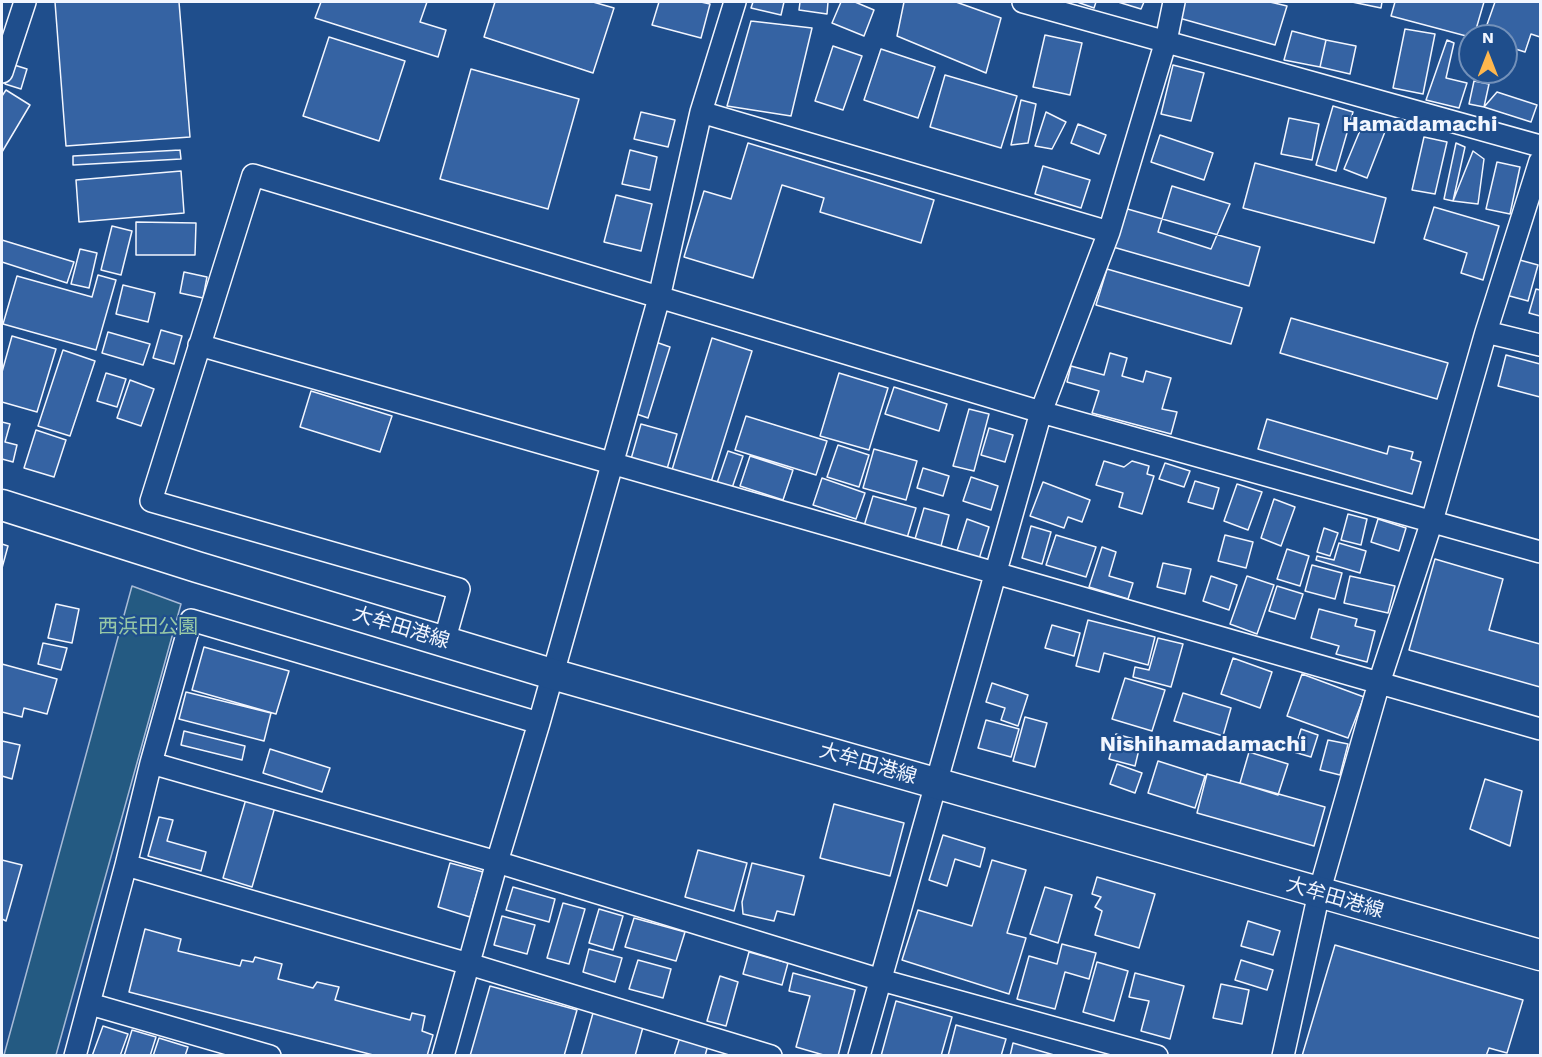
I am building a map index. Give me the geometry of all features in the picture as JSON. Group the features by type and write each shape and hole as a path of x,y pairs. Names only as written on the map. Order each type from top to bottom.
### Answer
{"main road":[{"name":"大牟田港線","path":"2,505 197,567 552,674 1540,955"}],"street":[{"path":"2,72 25,2"},
{"path":"443,1056 659,298 701,112 735,2"},
{"path":"1023,2 1540,146"},
{"path":"859,1056 935,783 997,575 1041,412 1109,232 1166,41 1174,2"},
{"path":"701,112 1109,232"},
{"path":"1283,1056 1319,893 1379,683 1431,521 1486,332 1540,161"},
{"path":"444,642 459,589 151,501 253,175 1041,412 1540,552"},
{"path":"1486,332 1540,345"},
{"path":"199,345 1540,729"},
{"path":"75,1056 126,865 150,763 191,621 539,723"},
{"path":"150,763 497,862 881,980 1157,1056"},
{"path":"126,865 469,964 771,1056"},
{"path":"90,1004 202,1046 270,1056"}],"green space":[{"name":"西浜田公園","path":"132,586 181,604 56,1055 4,1055"}],"building":[{"path":"55,2 179,2 190,137 66,146"},
{"path":"321,2 427,2 420,22 446,30 438,57 315,18"},
{"path":"495,2 593,2 614,8 593,73 484,37"},
{"path":"659,2 710,4 701,38 652,25"},
{"path":"753,2 784,2 781,15 751,8"},
{"path":"800,2 828,2 827,14 799,10"},
{"path":"841,2 855,2 874,10 864,36 832,23"},
{"path":"904,2 956,2 1001,18 986,73 897,36"},
{"path":"1077,2 1096,2 1094,8"},
{"path":"1118,2 1144,2 1141,9"},
{"path":"1183,2 1270,2 1287,6 1275,45 1179,18"},
{"path":"1352,2 1382,2 1381,8"},
{"path":"1395,2 1484,2 1478,24 1458,24 1458,34 1391,16"},
{"path":"1495,2 1540,2 1540,37 1531,34 1525,52 1518,50 1518,24 1487,24"},
{"path":"751,21 812,28 791,116 727,106"},
{"path":"1405,29 1435,34 1423,94 1393,88"},
{"path":"1292,31 1326,40 1320,67 1284,60"},
{"path":"1045,35 1082,43 1070,95 1033,87"},
{"path":"329,37 405,61 379,141 303,116"},
{"path":"1326,40 1356,46 1350,74 1320,67"},
{"path":"1447,40 1454,43 1446,78 1458,81 1458,84 1467,84 1459,108 1426,100"},
{"path":"833,46 862,56 843,110 815,101"},
{"path":"881,49 935,67 918,118 864,100"},
{"path":"11,64 27,69 21,89 5,84"},
{"path":"1173,65 1204,73 1191,121 1161,114"},
{"path":"471,69 579,99 548,209 440,179"},
{"path":"945,75 1017,96 1001,148 930,127"},
{"path":"1473,84 1489,84 1484,107 1469,104"},
{"path":"6,90 30,105 2,152 2,96"},
{"path":"1497,92 1537,105 1531,122 1484,107"},
{"path":"1021,100 1036,104 1028,143 1011,145"},
{"path":"1333,106 1353,112 1336,171 1316,165"},
{"path":"641,112 675,120 668,147 634,139"},
{"path":"1046,112 1066,122 1052,149 1035,146"},
{"path":"1289,118 1319,124 1312,160 1281,154"},
{"path":"1364,121 1386,129 1367,178 1344,169"},
{"path":"1078,124 1106,135 1099,154 1071,143"},
{"path":"1160,135 1213,153 1204,180 1151,162"},
{"path":"1424,137 1447,142 1435,194 1412,190"},
{"path":"748,143 934,200 921,243 820,212 824,198 782,185 753,278 684,257 704,191 731,199"},
{"path":"1456,143 1465,147 1453,201 1444,199"},
{"path":"180,150 181,159 73,165 73,156"},
{"path":"630,150 657,157 650,190 622,184"},
{"path":"1473,151 1484,159 1478,204 1453,201"},
{"path":"1497,162 1520,167 1510,214 1486,209"},
{"path":"1255,163 1386,198 1374,243 1243,208"},
{"path":"1043,166 1090,180 1081,208 1035,194"},
{"path":"181,171 184,213 79,222 76,180"},
{"path":"1172,186 1230,204 1211,249 1158,232"},
{"path":"616,195 652,204 641,251 604,242"},
{"path":"1434,207 1499,226 1483,280 1461,273 1467,253 1424,239"},
{"path":"1124,208 1260,247 1249,286 1113,247"},
{"path":"136,222 196,223 195,255 136,255"},
{"path":"112,226 132,231 121,275 101,270"},
{"path":"2,240 74,262 67,283 2,262"},
{"path":"80,249 97,253 89,288 71,284"},
{"path":"1516,259 1538,265 1528,301 1506,295"},
{"path":"1107,269 1242,308 1231,344 1096,305"},
{"path":"184,272 207,277 203,298 180,293"},
{"path":"98,275 116,280 96,350 3,324 17,276 92,297"},
{"path":"123,285 155,293 148,322 116,314"},
{"path":"1536,289 1540,290 1540,316 1529,313"},
{"path":"1291,318 1448,363 1437,399 1280,353"},
{"path":"161,330 182,336 174,364 153,358"},
{"path":"108,332 150,344 143,365 102,353"},
{"path":"12,336 56,349 37,412 2,402 2,372"},
{"path":"712,338 752,351 711,482 672,470"},
{"path":"650,340 670,347 648,418 628,411"},
{"path":"63,350 95,361 70,436 38,426"},
{"path":"1110,353 1127,358 1122,376 1143,382 1146,371 1171,378 1162,409 1177,412 1171,434 1092,413 1099,391 1067,382 1071,366 1104,375"},
{"path":"1506,355 1540,364 1540,397 1498,386"},
{"path":"106,373 126,379 117,407 97,401"},
{"path":"839,373 888,388 869,450 820,436"},
{"path":"130,380 154,389 141,426 117,418"},
{"path":"894,387 947,404 939,431 885,414"},
{"path":"311,391 392,416 380,452 300,427"},
{"path":"969,409 989,414 974,471 953,466"},
{"path":"746,416 827,441 816,475 735,450"},
{"path":"1267,419 1387,454 1389,446 1413,452 1411,459 1421,462 1412,494 1258,449"},
{"path":"2,422 10,424 5,442 17,445 13,462 2,459"},
{"path":"641,424 677,434 667,469 631,459"},
{"path":"989,428 1013,435 1005,462 981,455"},
{"path":"36,430 66,440 54,477 24,468"},
{"path":"838,445 869,455 859,487 827,477"},
{"path":"874,449 917,461 906,500 863,488"},
{"path":"728,451 743,456 732,488 717,483"},
{"path":"750,456 793,470 783,500 740,486"},
{"path":"1104,461 1124,467 1132,461 1149,466 1147,474 1154,476 1142,514 1119,507 1123,493 1096,485"},
{"path":"1165,463 1190,471 1184,487 1159,479"},
{"path":"923,468 949,476 943,496 917,488"},
{"path":"971,477 998,486 991,510 963,501"},
{"path":"822,478 865,493 856,519 813,505"},
{"path":"1195,481 1219,488 1213,509 1188,502"},
{"path":"1043,482 1090,500 1082,522 1068,517 1064,528 1030,516"},
{"path":"1237,484 1262,492 1248,530 1224,521"},
{"path":"873,496 916,508 907,538 864,526"},
{"path":"1274,499 1295,507 1281,546 1261,538"},
{"path":"924,508 949,515 941,546 915,539"},
{"path":"1348,514 1367,519 1361,545 1341,540"},
{"path":"967,519 989,527 979,559 957,551"},
{"path":"1378,519 1406,528 1399,551 1371,542"},
{"path":"1031,526 1051,532 1042,564 1022,558"},
{"path":"1324,528 1338,533 1330,556 1317,552"},
{"path":"1056,535 1096,547 1086,577 1046,565"},
{"path":"1225,535 1253,542 1246,568 1218,561"},
{"path":"1339,543 1366,551 1360,573 1316,560 1317,556 1334,560"},
{"path":"2,544 8,546 2,568"},
{"path":"1102,547 1116,552 1109,576 1133,583 1128,599 1089,587"},
{"path":"1287,549 1309,556 1300,586 1277,579"},
{"path":"1435,559 1503,579 1489,630 1540,644 1540,687 1409,650"},
{"path":"1163,563 1191,569 1185,594 1157,587"},
{"path":"1312,565 1342,573 1335,599 1305,591"},
{"path":"1211,576 1237,585 1229,610 1203,601"},
{"path":"1247,576 1274,585 1257,634 1230,624"},
{"path":"1350,576 1395,586 1388,613 1344,603"},
{"path":"1277,586 1303,594 1295,619 1269,611"},
{"path":"56,604 79,609 72,643 48,638"},
{"path":"1319,609 1357,619 1355,626 1375,631 1367,662 1336,654 1339,646 1311,638"},
{"path":"1088,620 1155,637 1148,665 1104,653 1099,672 1076,666"},
{"path":"1052,625 1080,633 1074,656 1045,648"},
{"path":"1158,638 1183,644 1171,687 1133,677 1135,667 1149,670"},
{"path":"43,643 67,648 61,670 38,664"},
{"path":"204,647 289,671 276,714 192,690"},
{"path":"1233,658 1272,672 1260,708 1221,694"},
{"path":"2,664 57,679 47,714 24,708 22,717 2,712"},
{"path":"1302,674 1364,697 1348,738 1287,716"},
{"path":"1125,678 1165,690 1152,731 1112,719"},
{"path":"992,683 1028,695 1018,726 1001,720 1005,708 986,702"},
{"path":"186,692 271,713 264,741 179,719"},
{"path":"1183,693 1231,708 1223,736 1174,721"},
{"path":"1025,717 1047,723 1035,767 1013,761"},
{"path":"986,720 1019,729 1011,757 978,748"},
{"path":"1301,729 1318,735 1311,757 1294,752"},
{"path":"184,731 245,746 242,760 181,745"},
{"path":"1116,734 1141,741 1135,766 1109,759"},
{"path":"1328,740 1348,744 1340,775 1320,770"},
{"path":"2,741 20,745 12,779 2,776"},
{"path":"270,749 330,768 322,792 263,773"},
{"path":"1249,752 1288,764 1278,795 1240,783"},
{"path":"1158,761 1205,776 1195,808 1148,793"},
{"path":"1117,764 1142,773 1135,793 1110,784"},
{"path":"1207,774 1325,807 1314,846 1197,813"},
{"path":"1485,779 1522,791 1510,846 1470,829"},
{"path":"246,799 275,807 252,887 223,878"},
{"path":"834,804 904,823 890,876 820,858"},
{"path":"159,817 173,820 167,841 206,852 201,871 148,856"},
{"path":"943,835 985,848 980,867 955,859 947,886 929,880"},
{"path":"698,850 747,863 734,911 685,897"},
{"path":"2,860 22,865 6,921 2,919"},
{"path":"992,860 1026,870 1007,933 1026,938 1009,994 902,960 918,910 972,926"},
{"path":"450,863 483,872 470,917 438,907"},
{"path":"752,863 804,876 794,915 777,911 774,921 743,914 742,902"},
{"path":"1097,877 1155,894 1139,948 1095,935 1102,911 1095,907 1101,897 1092,894"},
{"path":"513,887 555,899 549,922 506,910"},
{"path":"1045,887 1072,895 1058,943 1030,934"},
{"path":"563,903 585,909 569,964 547,958"},
{"path":"599,909 623,916 613,950 589,943"},
{"path":"502,916 535,925 527,954 494,945"},
{"path":"634,918 685,932 676,961 625,947"},
{"path":"1248,921 1280,931 1273,955 1241,946"},
{"path":"145,929 181,939 178,951 240,966 242,960 253,962 255,957 282,964 278,979 313,988 317,982 339,987 335,1000 410,1020 412,1013 425,1016 422,1031 433,1035 427,1056 377,1056 129,992"},
{"path":"1062,944 1096,953 1089,979 1065,972 1055,1009 1017,999 1029,956 1057,964"},
{"path":"1335,945 1523,1000 1507,1053 1489,1048 1486,1056 1302,1056"},
{"path":"589,949 622,958 615,982 583,972"},
{"path":"749,952 788,963 782,985 743,974"},
{"path":"638,960 671,969 663,998 629,989"},
{"path":"1241,960 1273,970 1267,990 1235,980"},
{"path":"1097,962 1128,971 1114,1021 1083,1012"},
{"path":"793,973 855,990 838,1056 827,1056 796,1047 810,996 789,991"},
{"path":"1135,973 1184,986 1170,1039 1141,1031 1149,1001 1129,997"},
{"path":"720,976 738,982 726,1026 707,1021"},
{"path":"1221,984 1249,990 1242,1024 1213,1018"},
{"path":"490,986 577,1010 564,1056 470,1056"},
{"path":"896,1001 952,1017 941,1056 881,1056"},
{"path":"593,1013 643,1027 635,1056 581,1056"},
{"path":"956,1025 1006,1039 1001,1056 948,1056"},
{"path":"103,1026 128,1034 120,1056 92,1056"},
{"path":"132,1030 156,1037 150,1056 124,1056"},
{"path":"680,1037 708,1045 705,1056 674,1056"},
{"path":"159,1038 188,1047 185,1056 153,1056"},
{"path":"1013,1043 1054,1055 1054,1056 1010,1056"}],"district":[{"name":"Hamadamachi","path":"1420,125"},
{"name":"Nishihamadamachi","path":"1203,745"}]}
